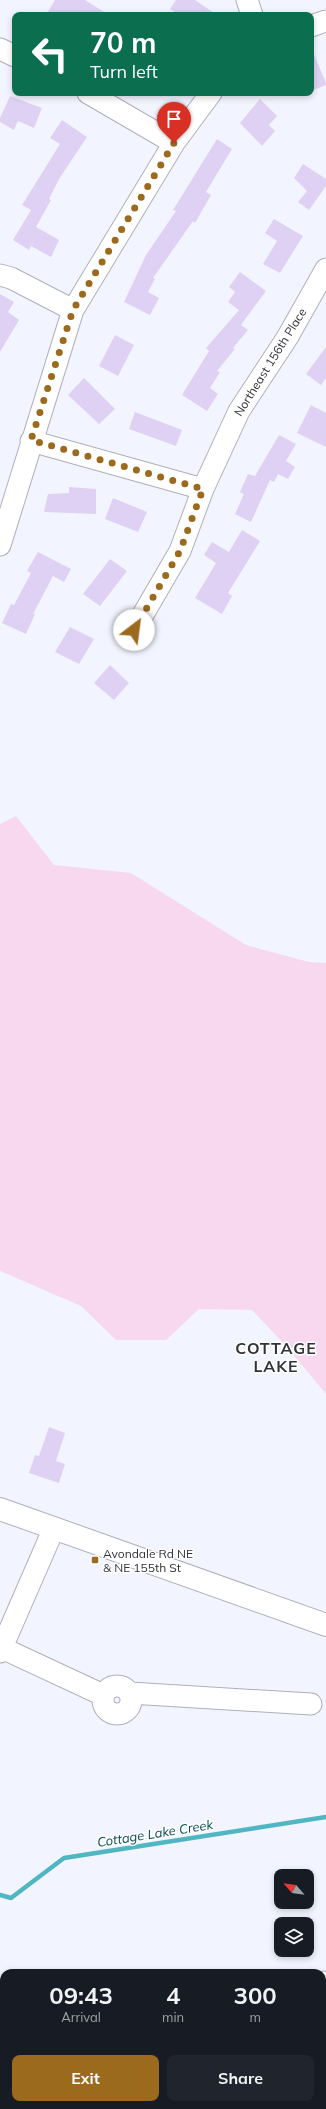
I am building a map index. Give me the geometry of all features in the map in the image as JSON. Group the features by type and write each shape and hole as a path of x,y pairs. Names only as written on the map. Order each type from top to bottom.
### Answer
{"main road":[{"path":"0,1509 326,1625"}],"street":[{"path":"247,0 251,12"},
{"path":"0,49 12,55"},
{"path":"93,96 174,143"},
{"path":"1,542 31,440 73,310 174,143 209,96"},
{"name":"Northeast 156th Place","path":"134,630 180,551 203,489 239,411 287,338 326,268"},
{"path":"0,275 12,278 73,310"},
{"path":"31,440 203,489"},
{"path":"54,1528 1,1650 103,1695 109,1687 118,1685 127,1689 130,1693 311,1704"}],"shaded area":[{"path":"16,816 54,865 131,873 246,945 309,962 326,963 326,1394 287,1347 252,1310 199,1309 166,1340 116,1340 81,1306 0,1271 0,824"}],"building":[{"path":"55,0 85,0 104,12 48,12"},
{"path":"176,0 195,0 213,12 174,12 170,9"},
{"path":"314,54 326,83 326,85 314,90"},
{"path":"10,96 42,108 34,128 18,121 14,130 0,122 0,118"},
{"path":"260,99 277,116 269,125 275,131 262,146 240,123"},
{"path":"62,120 87,137 59,179 49,199 51,200 36,227 59,240 51,257 31,246 29,250 13,240 31,210 22,205 60,144 50,138"},
{"path":"217,139 232,149 206,192 211,195 195,223 193,221 153,278 155,279 148,292 159,298 150,315 124,302 146,255 176,211 173,210"},
{"path":"303,164 326,179 326,186 309,210 298,202 307,191 294,178"},
{"path":"274,219 303,236 280,273 263,264 277,241 265,233"},
{"path":"240,272 266,291 241,325 248,330 217,371 220,372 210,388 218,394 207,411 182,395 209,351 206,348 239,310 228,302 235,292 229,287"},
{"path":"0,294 14,302 8,312 19,320 0,352"},
{"path":"115,335 134,345 118,376 99,366"},
{"path":"326,347 326,378 321,385 306,374"},
{"path":"84,378 115,409 99,424 68,395"},
{"path":"311,405 326,413 326,447 297,433"},
{"path":"135,412 182,430 176,446 129,429"},
{"path":"279,435 296,444 286,461 295,467 288,479 278,474 274,482 270,480 251,522 235,514 244,494 240,492 248,474 255,476"},
{"path":"69,487 96,489 96,514 44,512 48,494 69,493"},
{"path":"113,498 147,512 138,532 105,519"},
{"path":"242,530 260,541 228,593 232,596 222,614 195,598 216,563 204,555 212,542 229,552"},
{"path":"38,552 71,569 64,582 53,576 33,614 35,614 26,634 2,623 11,604 14,605 31,573 27,571"},
{"path":"110,559 127,571 100,606 83,594"},
{"path":"70,627 94,639 79,664 55,652"},
{"path":"110,665 129,683 114,700 94,683"},
{"path":"49,1427 65,1433 56,1461 65,1464 59,1483 29,1473 35,1455 39,1456"}],"waterway":[{"name":"Cottage Lake Creek","path":"0,1895 11,1898 64,1858 326,1817"}],"place":[{"name":"Avondale Rd NE & NE 155th St","path":"95,1560"}],"district":[{"name":"COTTAGE LAKE","path":"276,1357"}],"route":[{"path":"134,630 180,551 203,489 31,440 73,310 174,143"}]}
